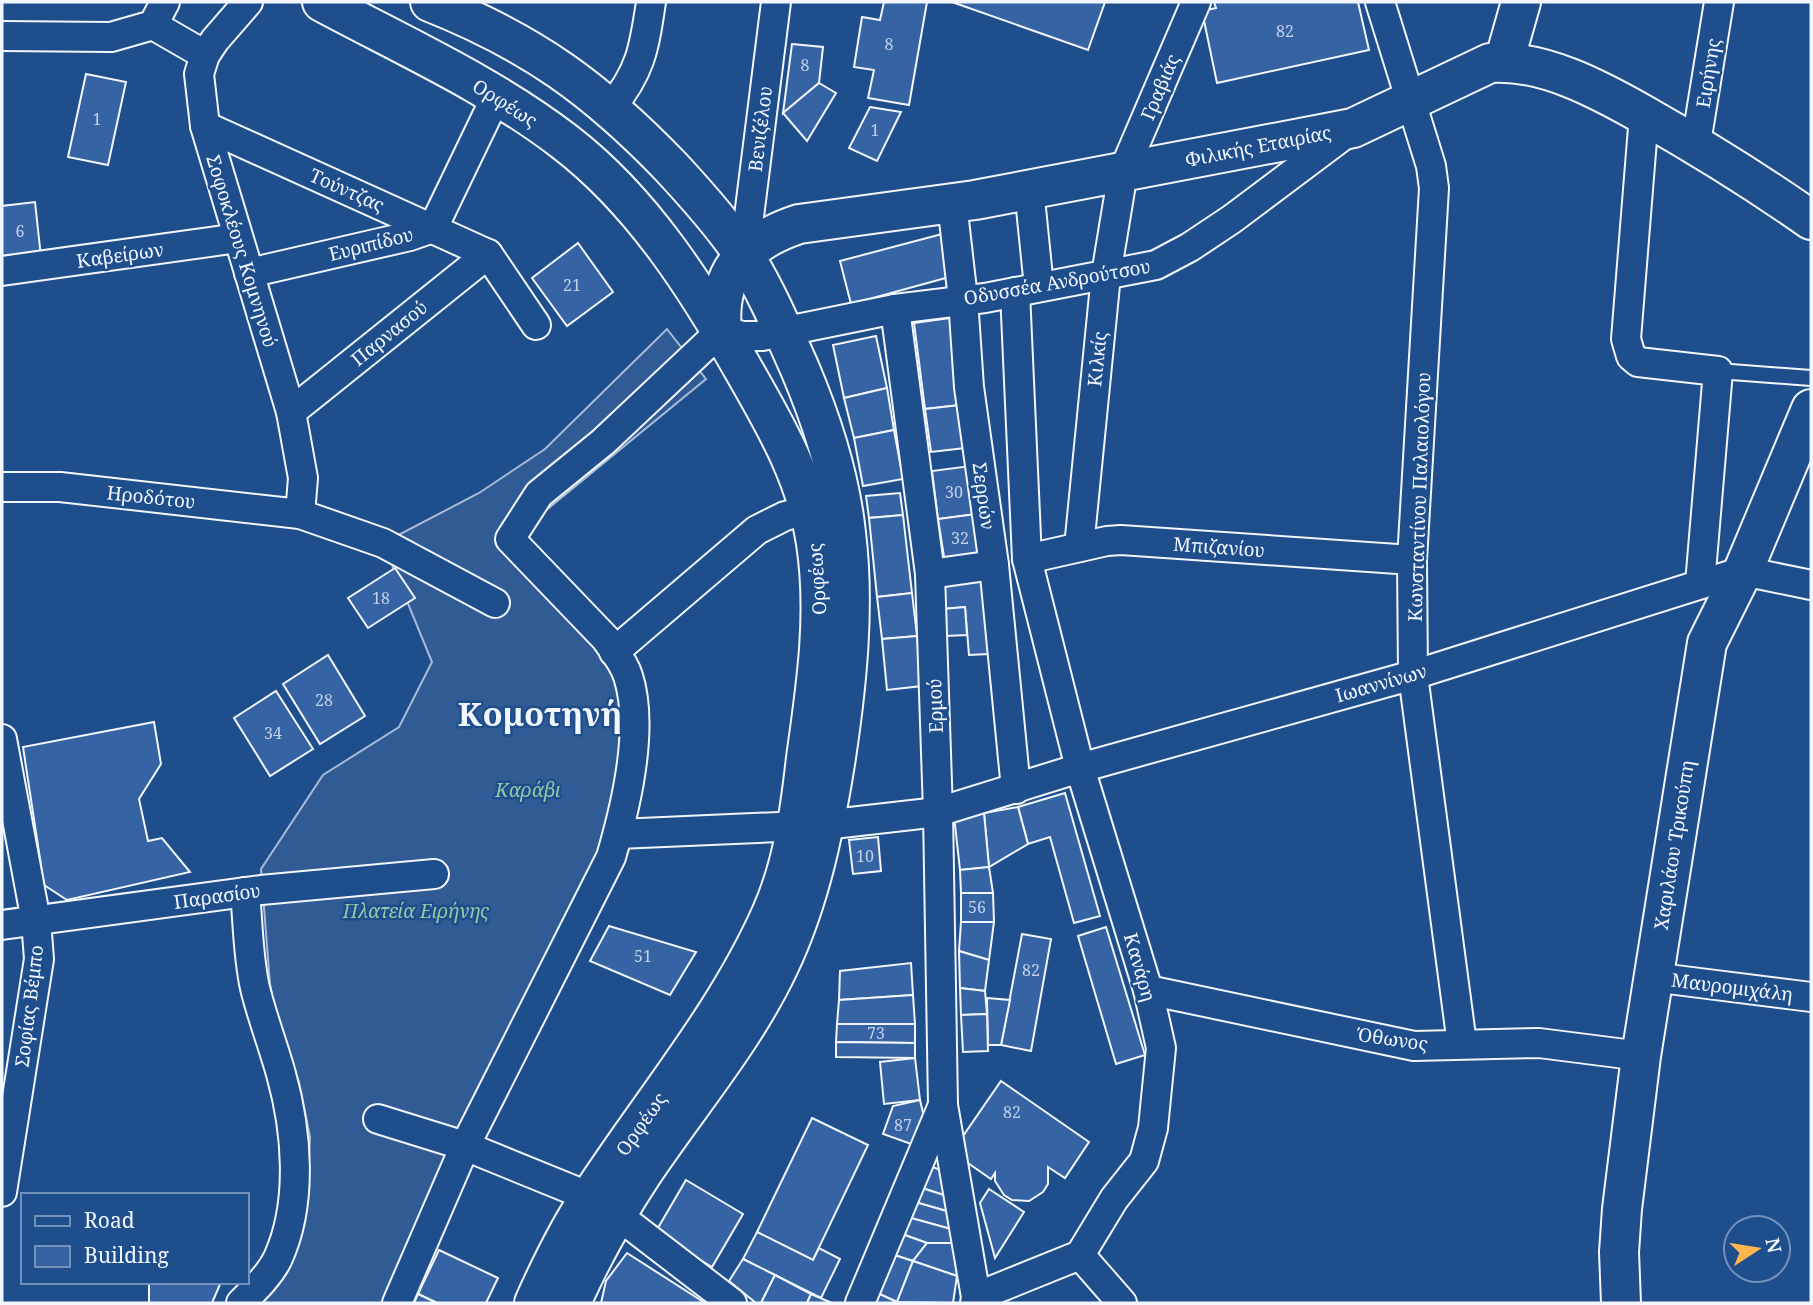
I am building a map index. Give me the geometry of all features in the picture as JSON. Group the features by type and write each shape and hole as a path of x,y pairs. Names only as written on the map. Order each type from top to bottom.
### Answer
{"main road":[{"name":"Ορφέως","path":"322,2 459,74 566,143 603,175 677,263 722,330 783,439 810,510 819,573 820,641 810,826 800,912 780,964 730,1051 643,1172 602,1208 550,1268 534,1303"},
{"name":"Ορφέως","path":"429,2 472,19 538,54 573,78 610,109 682,180 720,223 744,256 784,332 822,427 838,486 846,533 849,586 844,705 810,826"},
{"path":"1504,62 1521,2"},
{"name":"Φιλικής Εταιρίας","path":"722,330 720,310 723,290 732,271 761,240 799,224 952,203 1353,128 1482,67 1504,62 1554,73 1602,90 1696,143 1811,220"},
{"name":"Χαριλάου Τρικούπη","path":"1621,1303 1619,1252 1622,1209 1652,977 1707,643 1743,571 1811,409"},
{"name":"Ορφέως","path":"571,1303 602,1208"}],"street":[{"path":"2,36 111,37 159,14 205,55 248,2"},
{"path":"610,109 628,87 637,69 645,48 651,2"},
{"name":"Βενιζέλου","path":"744,256 776,2"},
{"name":"Γραβιάς","path":"1123,172 1196,2"},
{"name":"Κωνσταντίνου Παλαιολόγου","path":"1380,2 1431,166 1434,188 1412,560 1413,675 1462,1044"},
{"path":"1391,37 1400,2"},
{"name":"Ειρήνης","path":"1696,143 1719,2"},
{"name":"Σοφοκλέους Κομνηνού","path":"205,55 198,75 205,126 291,412 303,478 300,514"},
{"name":"Ευριπίδου","path":"249,273 410,236 433,228 496,97"},
{"path":"1644,115 1626,340 1631,356 1647,365 1718,371 1700,584"},
{"name":"Τούντζας","path":"205,126 488,254"},
{"name":"Οδυσσέα Ανδρούτσου","path":"722,330 742,336 762,336 895,309 985,298 1156,265 1190,247 1232,219 1353,128"},
{"name":"Κιλκίς","path":"1079,547 1106,275 1123,172"},
{"path":"1027,559 1029,189"},
{"name":"Σερρών","path":"952,203 963,299 969,387 994,565 1016,789"},
{"name":"Καβείρων","path":"2,271 238,238"},
{"path":"488,254 536,325"},
{"name":"Παρνασού","path":"291,412 488,254"},
{"name":"Ερμού","path":"895,309 930,574 938,812 943,1105 975,1300"},
{"path":"397,1303 465,1146 611,857 618,834 633,752 635,720 627,674 606,639 510,538 539,494 603,442 722,330"},
{"name":"Ηροδότου","path":"2,486 60,487 300,514 383,543 495,603"},
{"path":"614,652 757,530 785,516 810,510"},
{"name":"Μπιζανίου","path":"1027,559 1121,540 1412,560"},
{"name":"Κανάρη","path":"1027,559 1080,768 1148,990 1161,1048 1153,1128 1144,1161 1114,1199 1080,1255"},
{"path":"930,574 994,565"},
{"path":"1743,571 1811,585"},
{"name":"Ιωαννίνων","path":"618,834 810,826 938,812 1080,768 1413,675 1743,571"},
{"name":"Σοφίας Βέμπο","path":"2,738 36,921 38,959 2,1192"},
{"name":"Παρασίου","path":"2,925 245,892 434,874"},
{"path":"241,1303 277,1260 288,1230 294,1195 290,1121 282,1078 255,987 245,892"},
{"name":"Μαυρομιχάλη","path":"1652,977 1811,997"},
{"name":"Όθωνος","path":"1148,990 1399,1044 1414,1046 1539,1043 1642,1056"},
{"name":"Ερμού","path":"860,1303 943,1105"},
{"path":"378,1119 465,1146 573,1190 602,1208 732,1303"},
{"path":"975,1300 1080,1255 1122,1303"}],"lane":[{"path":"1718,371 1811,378"}],"shaded area":[{"name":"Πλατεία Ειρήνης","path":"667,329 706,379 511,539 622,683 622,830 396,1303 255,1303 308,1192 310,1137 299,1082 276,1017 270,984 261,869 323,775 399,727 432,662 383,543 479,493 545,449"}],"building":[{"path":"884,2 927,2 909,105 868,98 874,70 854,67 862,17 880,20"},
{"path":"952,2 1105,2 1088,50"},
{"path":"1214,2 1358,2 1369,50 1217,83 1202,11 1216,8"},
{"path":"792,44 823,47 819,83 783,113"},
{"path":"86,74 126,82 108,165 68,157"},
{"path":"819,83 836,93 807,141 783,113"},
{"path":"870,107 901,112 877,161 849,148"},
{"path":"35,202 41,257 2,262 2,206"},
{"path":"942,234 953,276 851,304 840,261"},
{"path":"578,243 613,292 567,326 532,278"},
{"path":"950,318 960,405 925,409 914,323"},
{"path":"876,336 887,388 844,398 833,345"},
{"path":"887,388 894,430 854,438 844,398"},
{"path":"960,405 965,448 931,452 925,409"},
{"path":"894,430 903,479 863,486 854,438"},
{"path":"970,466 976,514 938,519 932,471"},
{"path":"900,493 903,515 869,518 866,496"},
{"path":"976,514 983,558 945,563 938,519"},
{"path":"903,515 912,593 877,597 869,518"},
{"path":"395,568 415,598 368,628 348,598"},
{"path":"983,579 988,654 969,655 965,607 943,609 941,582"},
{"path":"912,593 917,636 882,639 877,597"},
{"path":"965,607 967,635 945,636 943,609"},
{"path":"917,636 922,686 887,690 882,639"},
{"path":"328,655 365,716 320,744 283,684"},
{"path":"276,691 313,749 270,776 234,718"},
{"path":"154,722 161,764 139,799 148,841 162,838 190,872 67,900 44,885 23,747"},
{"path":"1065,793 1100,916 1074,923 1050,837 1028,844 1018,807"},
{"path":"1018,807 1028,844 989,867 984,813"},
{"path":"984,813 989,867 960,870 954,816"},
{"path":"878,837 881,871 853,874 849,840"},
{"path":"989,867 993,893 961,893 960,870"},
{"path":"961,893 993,893 994,922 961,922"},
{"path":"961,922 994,922 989,960 959,951"},
{"path":"609,926 696,952 670,995 590,961"},
{"path":"1106,927 1145,1055 1116,1064 1078,936"},
{"path":"1022,934 1051,939 1031,1051 1001,1045"},
{"path":"959,951 989,960 985,991 960,988"},
{"path":"911,963 913,995 839,1000 840,971"},
{"path":"960,988 985,991 987,1014 961,1015"},
{"path":"913,995 915,1024 837,1024 839,1000"},
{"path":"987,998 1010,1000 1001,1045 988,1045"},
{"path":"987,1014 988,1051 963,1052 961,1015"},
{"path":"837,1024 915,1024 915,1043 836,1042"},
{"path":"836,1042 915,1043 915,1058 836,1057"},
{"path":"915,1058 920,1100 884,1104 880,1062"},
{"path":"1001,1081 1089,1142 1065,1178 1048,1167 1048,1184 1043,1192 1029,1201 1012,1200 1004,1195 995,1181 995,1173 991,1179 952,1152"},
{"path":"920,1100 924,1117 914,1145 883,1134 893,1106"},
{"path":"812,1118 868,1145 813,1260 757,1232"},
{"path":"930,1166 943,1171 947,1196 922,1188"},
{"path":"686,1180 743,1214 712,1267 655,1233"},
{"path":"922,1188 947,1196 950,1212 915,1202"},
{"path":"989,1189 1024,1212 995,1258 980,1203"},
{"path":"915,1202 950,1212 951,1229 911,1218"},
{"path":"911,1218 951,1229 953,1243 927,1243 902,1234"},
{"path":"757,1232 813,1260 819,1248 840,1259 821,1298 743,1259"},
{"path":"902,1234 927,1243 913,1261 891,1254"},
{"path":"927,1243 953,1243 957,1276 913,1261"},
{"path":"439,1250 498,1278 486,1303 437,1303 418,1294"},
{"path":"627,1253 705,1303 601,1303 606,1281"},
{"path":"891,1254 913,1261 897,1302 873,1291"},
{"path":"743,1259 775,1275 761,1303 756,1303 729,1281"},
{"path":"913,1261 957,1276 953,1303 897,1302"},
{"path":"775,1275 811,1294 807,1303 761,1303"},
{"path":"149,1284 220,1284 212,1303 149,1303"},
{"path":"873,1291 897,1302 868,1303"},
{"path":"418,1294 437,1303 414,1303"},
{"path":"811,1294 832,1303 807,1303"}],"district":[{"name":"Κομοτηνή","path":"540,713"}],"park label":[{"name":"Καράβι","path":"528,790"}]}
